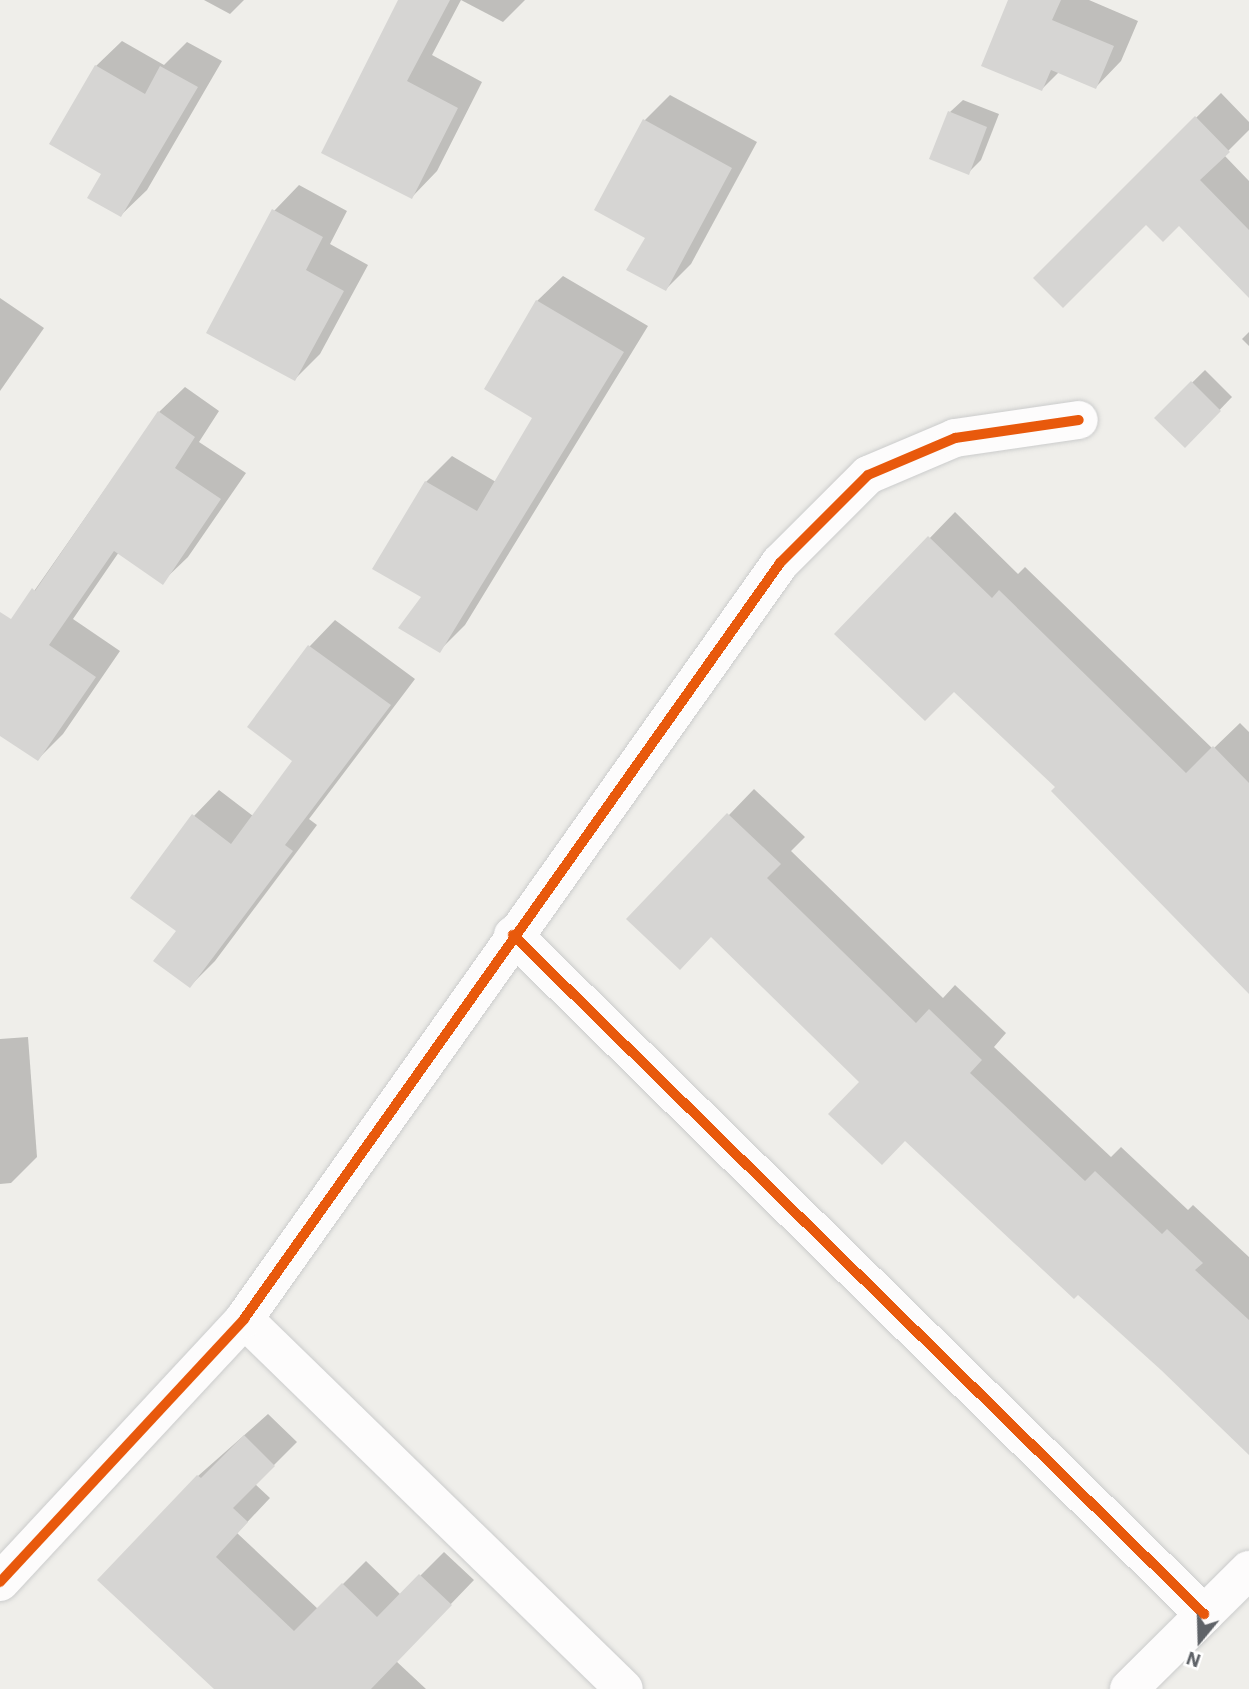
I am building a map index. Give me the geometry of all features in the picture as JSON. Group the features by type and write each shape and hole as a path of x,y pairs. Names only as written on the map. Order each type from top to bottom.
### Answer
{"street":[{"path":"0,1582 244,1320 513,935 780,563 868,475 955,438 1079,420"},
{"path":"513,935 1204,1614"},
{"path":"244,1320 624,1689"},
{"path":"1129,1689 1249,1570"}],"building":[{"path":"398,0 450,0 407,81 458,108 412,199 321,153"},
{"path":"1008,0 1061,0 1052,20 1114,46 1096,89 1051,70 1042,91 981,66"},
{"path":"95,65 145,94 160,66 198,87 121,217 87,198 101,174 49,144"},
{"path":"948,111 987,127 969,175 929,159"},
{"path":"1195,116 1230,152 1200,180 1249,230 1249,298 1179,226 1163,242 1146,225 1063,308 1033,278"},
{"path":"643,119 732,168 666,291 626,270 645,238 594,210"},
{"path":"272,209 323,237 306,270 344,291 295,381 206,333"},
{"path":"536,300 624,352 440,653 398,628 421,597 372,569 425,481 477,511 532,418 484,389"},
{"path":"1191,381 1221,411 1185,448 1154,418"},
{"path":"158,411 195,437 175,468 221,499 163,585 114,551 49,645 96,677 38,761 0,736 0,612 11,619 32,588 35,591"},
{"path":"928,536 992,598 999,590 1186,773 1213,746 1249,783 1249,994 1051,791 1055,787 954,692 925,721 834,634"},
{"path":"308,645 391,705 285,845 293,851 190,988 153,961 176,931 130,898 192,814 231,844 292,761 247,727"},
{"path":"727,813 781,864 767,878 916,1023 929,1009 982,1060 970,1073 1085,1181 1095,1171 1162,1234 1167,1229 1203,1263 1195,1270 1249,1320 1249,1455 1161,1370 1078,1295 1074,1299 905,1141 882,1165 828,1114 859,1082 711,937 680,970 626,919"},
{"path":"244,1435 275,1466 233,1508 248,1522 216,1557 294,1631 342,1583 377,1617 419,1574 452,1605 371,1689 214,1689 97,1580 197,1475 201,1478"}],"cycle path":[{"path":"0,1582 244,1319 780,563 868,475 955,438 1079,420"},
{"path":"513,935 1204,1614"}]}
